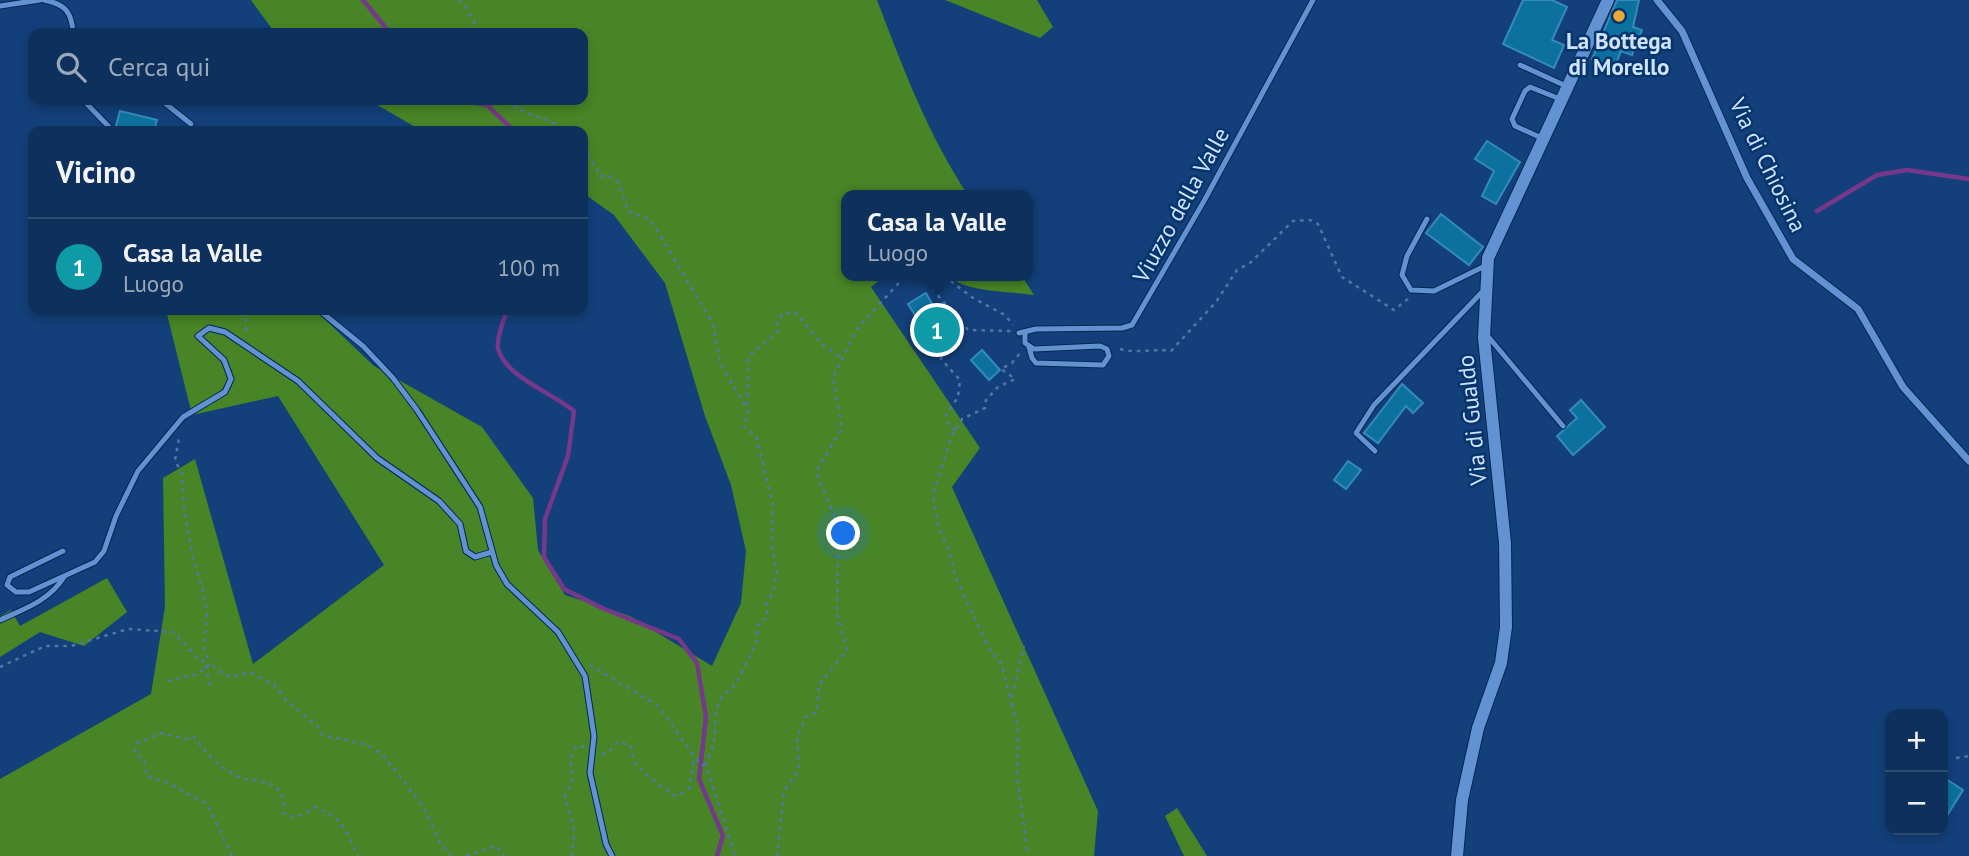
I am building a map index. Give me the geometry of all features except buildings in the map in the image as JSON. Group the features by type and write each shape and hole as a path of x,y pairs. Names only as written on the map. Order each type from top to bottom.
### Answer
{"street":[{"name":"Via di Gualdo","path":"1457,856 1462,800 1478,728 1501,663 1506,627 1505,543 1484,331 1487,265 1608,0"},
{"name":"Via di Chiosina","path":"1657,0 1682,31 1747,178 1793,259 1858,309 1903,387 1969,461"}],"lane":[{"path":"0,6 42,0 60,4 70,13 72,28"},
{"name":"Viuzzo della Valle","path":"1020,332 1122,328 1132,325 1204,201 1313,0"},
{"path":"1520,65 1569,87"},
{"path":"1545,139 1513,124 1512,119 1530,87 1563,100"},
{"path":"88,105 109,126"},
{"path":"167,105 191,124"},
{"path":"1427,219 1407,256 1402,275 1407,285 1415,291 1434,291 1487,265"},
{"path":"1375,451 1356,433 1374,405 1485,290"},
{"path":"325,315 363,346 393,377 417,410 480,507 492,552 507,584 558,632 585,676 594,736 590,773 606,844 612,856"},
{"path":"63,551 10,577 7,585 22,593 83,570 100,557 138,471 175,426 196,407 225,392 231,379 224,360 198,336 203,330 225,332 298,381 377,458 454,514 460,524 466,551 475,557 492,552"},
{"path":"1484,331 1563,426"},
{"path":"1020,332 1032,359 1037,363 1103,365 1109,356 1107,349 1100,346 1027,345"},
{"path":"0,620 44,599 56,589 64,577"}],"path":[{"path":"459,0 469,9 471,23 476,28"},
{"path":"514,105 529,116 544,119 557,126"},
{"path":"588,157 596,173 608,175 618,182 629,212 649,219 671,250 713,324 720,363 748,411 744,427 756,436 772,505 772,548 777,573 773,593 766,604 768,616 758,625 756,643 736,684 722,697 716,710 716,732 706,765 735,856"},
{"path":"1120,349 1136,354 1160,349 1171,351 1216,302 1237,270 1250,263 1293,220 1310,220 1318,224 1342,277 1390,310 1404,305 1415,291"},
{"path":"776,856 784,791 799,769 797,738 806,718 817,712 819,685 847,650 837,614 838,525 816,472 842,428 833,378 856,330 900,281"},
{"path":"925,281 968,330"},
{"path":"951,281 973,298 1004,315 1020,332"},
{"path":"746,406 749,356 776,333 783,313 795,312 823,345 842,359"},
{"path":"242,344 247,326 246,315"},
{"path":"956,432 948,423 946,415 958,397 960,380 941,359 944,348 968,330 1020,332"},
{"path":"1027,345 1012,363 1001,369 1014,379 998,387 986,400 985,408 962,419 946,450 933,494 938,526 955,576 989,649 1001,663 1018,728 1017,774 1028,856"},
{"path":"168,681 198,674 209,656 204,647 207,613 184,509 182,474 174,460 181,435 175,426"},
{"path":"0,667 38,648 71,646 128,629 173,632 178,635 180,643 206,663 215,664 217,670 232,677 251,672 275,686 322,734 368,745 383,755 424,806 439,841 451,856"},
{"path":"1012,705 1024,646"},
{"path":"577,661 593,667 658,706 694,757 701,765 706,765"},
{"path":"206,663 210,686"},
{"path":"232,856 207,804 168,783 147,776 144,760 135,754 137,743 161,733 187,739 194,737 212,759 236,776 265,779 279,792 284,801 284,813 289,817 302,816 314,807 333,815 345,826 358,856"},
{"path":"572,856 574,831 565,796 573,779 570,758 577,746 600,749 603,755 616,743 630,744 633,760 673,795 679,795 689,789 694,757"},
{"path":"1956,758 1969,756"},
{"path":"466,856 496,846 504,856"}],"green space":[{"path":"251,0 877,0 928,125 965,190 841,190 841,281 879,281 871,287 980,448 952,487 1098,811 1094,856 0,856 0,779 151,694 165,607 163,478 195,459 253,664 384,565 278,396 192,415 167,315 320,315 374,366 482,427 533,498 538,550 565,595 630,616 712,666 741,603 746,551 731,485 705,416 665,283 614,215 588,197 588,126 413,126 378,105 588,105 588,28 271,28"},
{"path":"945,0 1037,0 1053,27 1040,38"},
{"path":"1025,281 1034,295 989,290 957,282"},
{"path":"107,578 127,612 84,646 40,632 0,657 0,616 11,610 20,626"},
{"path":"1177,808 1207,856 1184,856 1165,816"}],"waterway":[{"path":"363,0 386,28"},
{"path":"487,105 509,126"},
{"path":"1817,211 1877,175 1907,170 1969,179"},
{"path":"505,315 498,339 502,358 519,375 574,411 568,456 545,519 544,557 564,589 602,608 679,639 697,663 706,717 699,779 723,836 717,856"}],"place":[{"name":"La Bottega di Morello","path":"1619,16"},
{"name":"Casa la Valle","path":"937,330"}]}
